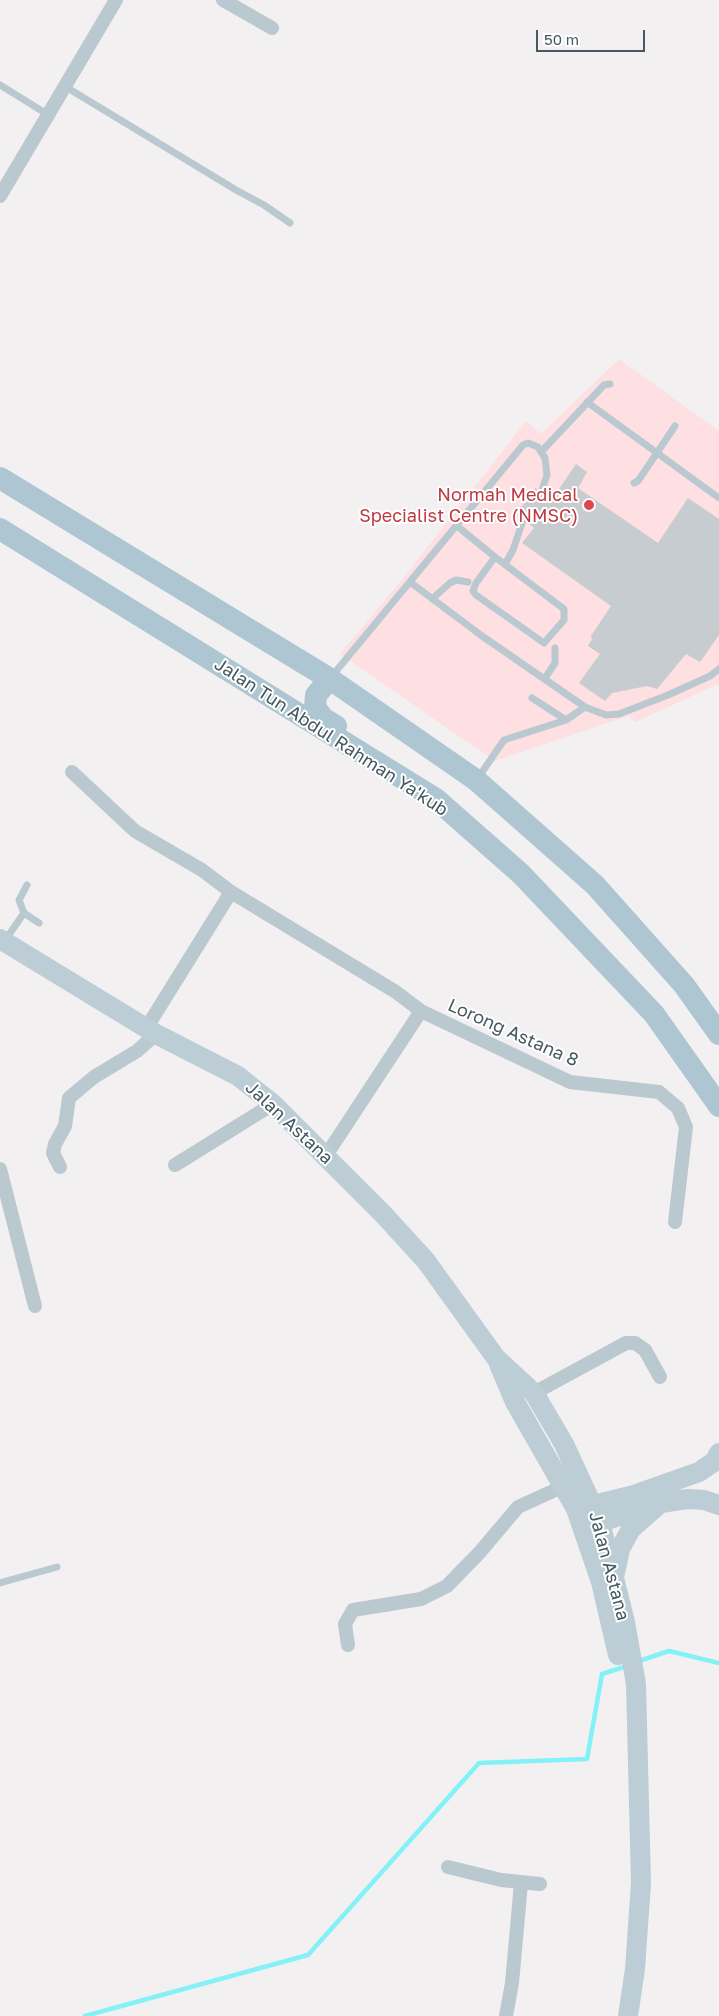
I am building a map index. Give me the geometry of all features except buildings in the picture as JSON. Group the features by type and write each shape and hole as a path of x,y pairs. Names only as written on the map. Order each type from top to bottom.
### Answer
{"main road":[{"path":"0,478 330,679 476,780 595,885 684,985 719,1034"},
{"name":"Jalan Tun Abdul Rahman Ya'kub","path":"0,529 436,799 522,874 654,1014 719,1106"},
{"path":"330,679 316,695 315,707 323,718 417,780 436,799"},
{"name":"Jalan Astana","path":"1,942 151,1031 238,1076 273,1104 384,1215 426,1261 496,1358 534,1393 564,1444 588,1516 615,1578 624,1654 636,1714 640,1883 635,1970 628,2016"},
{"name":"Jalan Astana","path":"496,1358 515,1402 564,1486 588,1516 600,1582 624,1654"},
{"path":"564,1444 586,1478 612,1490 634,1495"},
{"path":"588,1516 634,1495 698,1472 715,1461 719,1453"},
{"path":"588,1516 687,1499 704,1500 719,1505"},
{"path":"615,1578 620,1549 631,1529 661,1503"}],"street":[{"path":"0,196 116,0"},
{"path":"223,0 272,28"},
{"name":"Lorong Astana 8","path":"72,772 135,831 202,870 231,892 396,992 421,1012 570,1082 659,1092 678,1108 686,1127 675,1222"},
{"path":"60,1167 53,1153 55,1144 65,1126 69,1098 94,1078 137,1051 151,1031 231,892"},
{"path":"325,1157 421,1012"},
{"path":"175,1165 273,1104"},
{"path":"0,1169 35,1306"},
{"path":"534,1393 626,1344 635,1343 645,1350 660,1377"},
{"path":"348,1645 345,1624 353,1610 421,1599 447,1586 480,1552 518,1507 564,1486"},
{"path":"448,1867 521,1883 540,1884"},
{"path":"506,2016 512,1983 521,1883"}],"lane":[{"path":"0,85 47,114"},
{"path":"66,87 290,222"},
{"path":"541,452 604,385 610,384"},
{"path":"587,402 719,498"},
{"path":"634,483 638,481 675,426"},
{"path":"330,679 457,526 519,447 528,444 533,445 541,452 548,467 542,490"},
{"path":"505,564 523,520"},
{"path":"457,526 564,609 564,620 544,643 484,601 474,591 476,583 495,557"},
{"path":"432,599 456,580 468,582"},
{"path":"410,582 513,658 585,707 606,715 619,714 668,695 710,676 719,669"},
{"path":"545,678 557,658 555,648"},
{"path":"532,698 566,720"},
{"path":"476,780 504,740 566,720 585,707"},
{"path":"27,885 19,900 24,913 39,923"},
{"path":"1,942 24,913"},
{"path":"0,1582 57,1567"}],"shaded area":[{"name":"Normah Medical Specialist Centre (NMSC)","path":"619,359 719,431 719,684 635,722 628,716 495,761 340,654 405,576 526,421 541,434"}],"waterway":[{"path":"636,1662 669,1651 719,1663"},
{"path":"85,2016 308,1955 479,1763 587,1759 602,1674 627,1666"}],"place":[{"name":"Normah Medical Specialist Centre (NMSC)","path":"589,505"}]}
